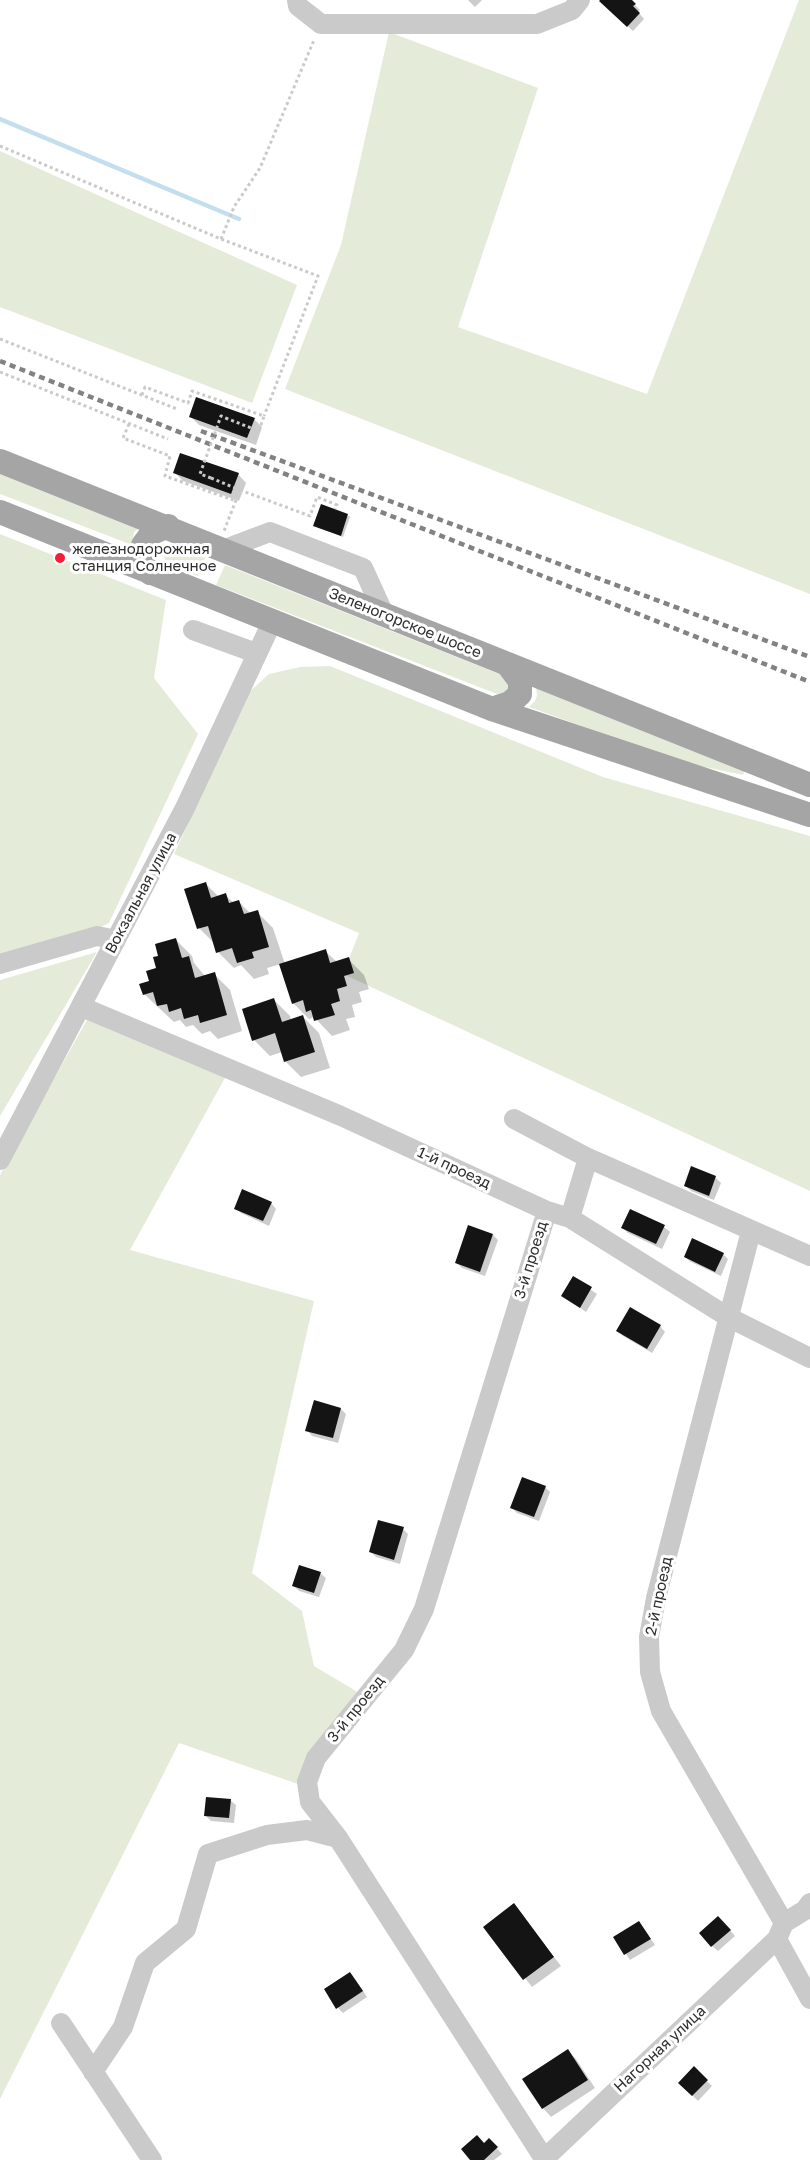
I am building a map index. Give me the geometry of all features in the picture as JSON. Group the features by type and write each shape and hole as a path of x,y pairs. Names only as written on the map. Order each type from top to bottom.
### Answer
{"main road":[{"name":"Зеленогорское шоссе","path":"0,461 168,526 810,786"},
{"path":"0,512 492,709 810,815"},
{"path":"150,573 143,557 143,545 152,533 168,526"},
{"path":"492,709 510,703 520,694 520,681 508,665"}],"street":[{"path":"297,0 298,6 321,24 537,24 572,10 580,0"},
{"path":"222,548 270,532 363,568 384,614"},
{"name":"Вокзальная улица","path":"0,1160 185,808 272,622"},
{"path":"193,630 256,653"},
{"path":"0,964 97,936 116,940"},
{"name":"1-й проезд","path":"82,1007 342,1116 547,1211 570,1218 728,1317 810,1358"},
{"path":"514,1119 588,1158 810,1256"},
{"path":"570,1218 588,1158"},
{"name":"3-й проезд","path":"544,2160 338,1838 310,1802 307,1782 316,1758 404,1650 424,1608 547,1211"},
{"name":"2-й проезд","path":"751,1230 656,1598 649,1637 650,1672 661,1711 780,1931 810,1999"},
{"path":"93,2072 123,2027 145,1963 186,1929 208,1854 267,1835 307,1830 338,1838"},
{"name":"Нагорная улица","path":"544,2160 810,1903"},
{"path":"61,2023 152,2160"}],"path":[{"path":"221,239 234,207 260,168 321,24"},
{"path":"0,146 221,239 318,276 259,430 221,416 200,474 310,516 317,497 337,505 335,509"},
{"path":"0,339 177,409"},
{"path":"0,372 168,439"},
{"path":"142,395 145,387 188,403 192,391 264,416"},
{"path":"129,424 123,438 170,456 165,476 236,501"},
{"path":"222,548 240,490"}],"green space":[{"path":"799,0 810,0 810,594 285,389 341,245 389,32 538,88 458,327 647,394"},
{"path":"0,151 297,285 252,403 0,307"},
{"path":"0,473 139,528 134,532 132,545 0,494"},
{"path":"0,534 166,600 154,678 198,734 109,923 85,935 0,958"},
{"path":"173,546 205,558 198,576 167,565 163,554 166,549"},
{"path":"225,565 502,675 508,681 509,687 505,693 497,694 216,585"},
{"path":"330,666 603,777 810,836 810,1191 343,974 359,933 174,854 247,694 269,674 300,667"},
{"path":"536,687 745,770 743,775 681,762 529,707 537,696"},
{"path":"97,952 0,1116 0,980"},
{"path":"88,1018 226,1076 130,1250 314,1301 252,1573 302,1611 314,1666 361,1694 298,1784 179,1743 0,2099 0,1175"}],"building":[{"path":"600,0 632,0 636,4 633,6 640,13 627,27"},
{"path":"196,397 255,418 247,438 189,417"},
{"path":"180,453 239,473 231,494 173,473"},
{"path":"321,504 348,514 341,536 313,526"},
{"path":"206,882 211,898 226,893 229,903 239,900 244,914 258,910 269,947 252,952 254,958 237,963 232,948 216,953 208,926 197,929 184,889"},
{"path":"176,938 182,958 189,956 195,978 215,972 227,1015 200,1023 198,1015 184,1019 181,1008 169,1012 167,1004 157,1006 153,992 143,995 139,984 149,981 146,971 156,968 153,957 158,956 155,944"},
{"path":"326,949 330,963 349,957 354,973 344,976 347,986 337,989 340,1001 331,1004 335,1015 314,1021 311,1010 306,1012 303,1000 292,1004 279,964"},
{"path":"274,998 282,1022 303,1015 315,1052 284,1062 275,1033 252,1041 242,1009"},
{"path":"691,1166 716,1176 709,1196 684,1186"},
{"path":"242,1189 272,1202 263,1221 234,1209"},
{"path":"630,1209 665,1225 656,1244 621,1228"},
{"path":"468,1225 493,1234 480,1272 455,1263"},
{"path":"692,1238 724,1253 715,1272 684,1257"},
{"path":"573,1276 592,1287 580,1308 561,1296"},
{"path":"630,1307 661,1325 647,1349 616,1331"},
{"path":"314,1400 341,1408 333,1438 305,1431"},
{"path":"522,1477 546,1486 534,1517 510,1508"},
{"path":"378,1520 404,1527 394,1560 369,1552"},
{"path":"299,1565 321,1572 314,1593 292,1586"},
{"path":"206,1797 231,1799 229,1818 204,1816"},
{"path":"514,1903 554,1957 523,1980 483,1927"},
{"path":"718,1916 731,1930 711,1947 699,1933"},
{"path":"639,1921 651,1939 624,1955 613,1937"},
{"path":"350,1972 363,1991 336,2009 324,1989"},
{"path":"568,2049 588,2080 542,2109 522,2079"},
{"path":"694,2066 708,2080 692,2096 678,2083"},
{"path":"477,2135 484,2143 489,2138 498,2147 484,2160 470,2160 461,2149"}],"waterway":[{"path":"0,119 239,219"}],"railway":[{"path":"0,361 810,682"},
{"path":"201,431 810,657"}],"place":[{"name":"железнодорожная станция Солнечное","path":"60,558"}]}
